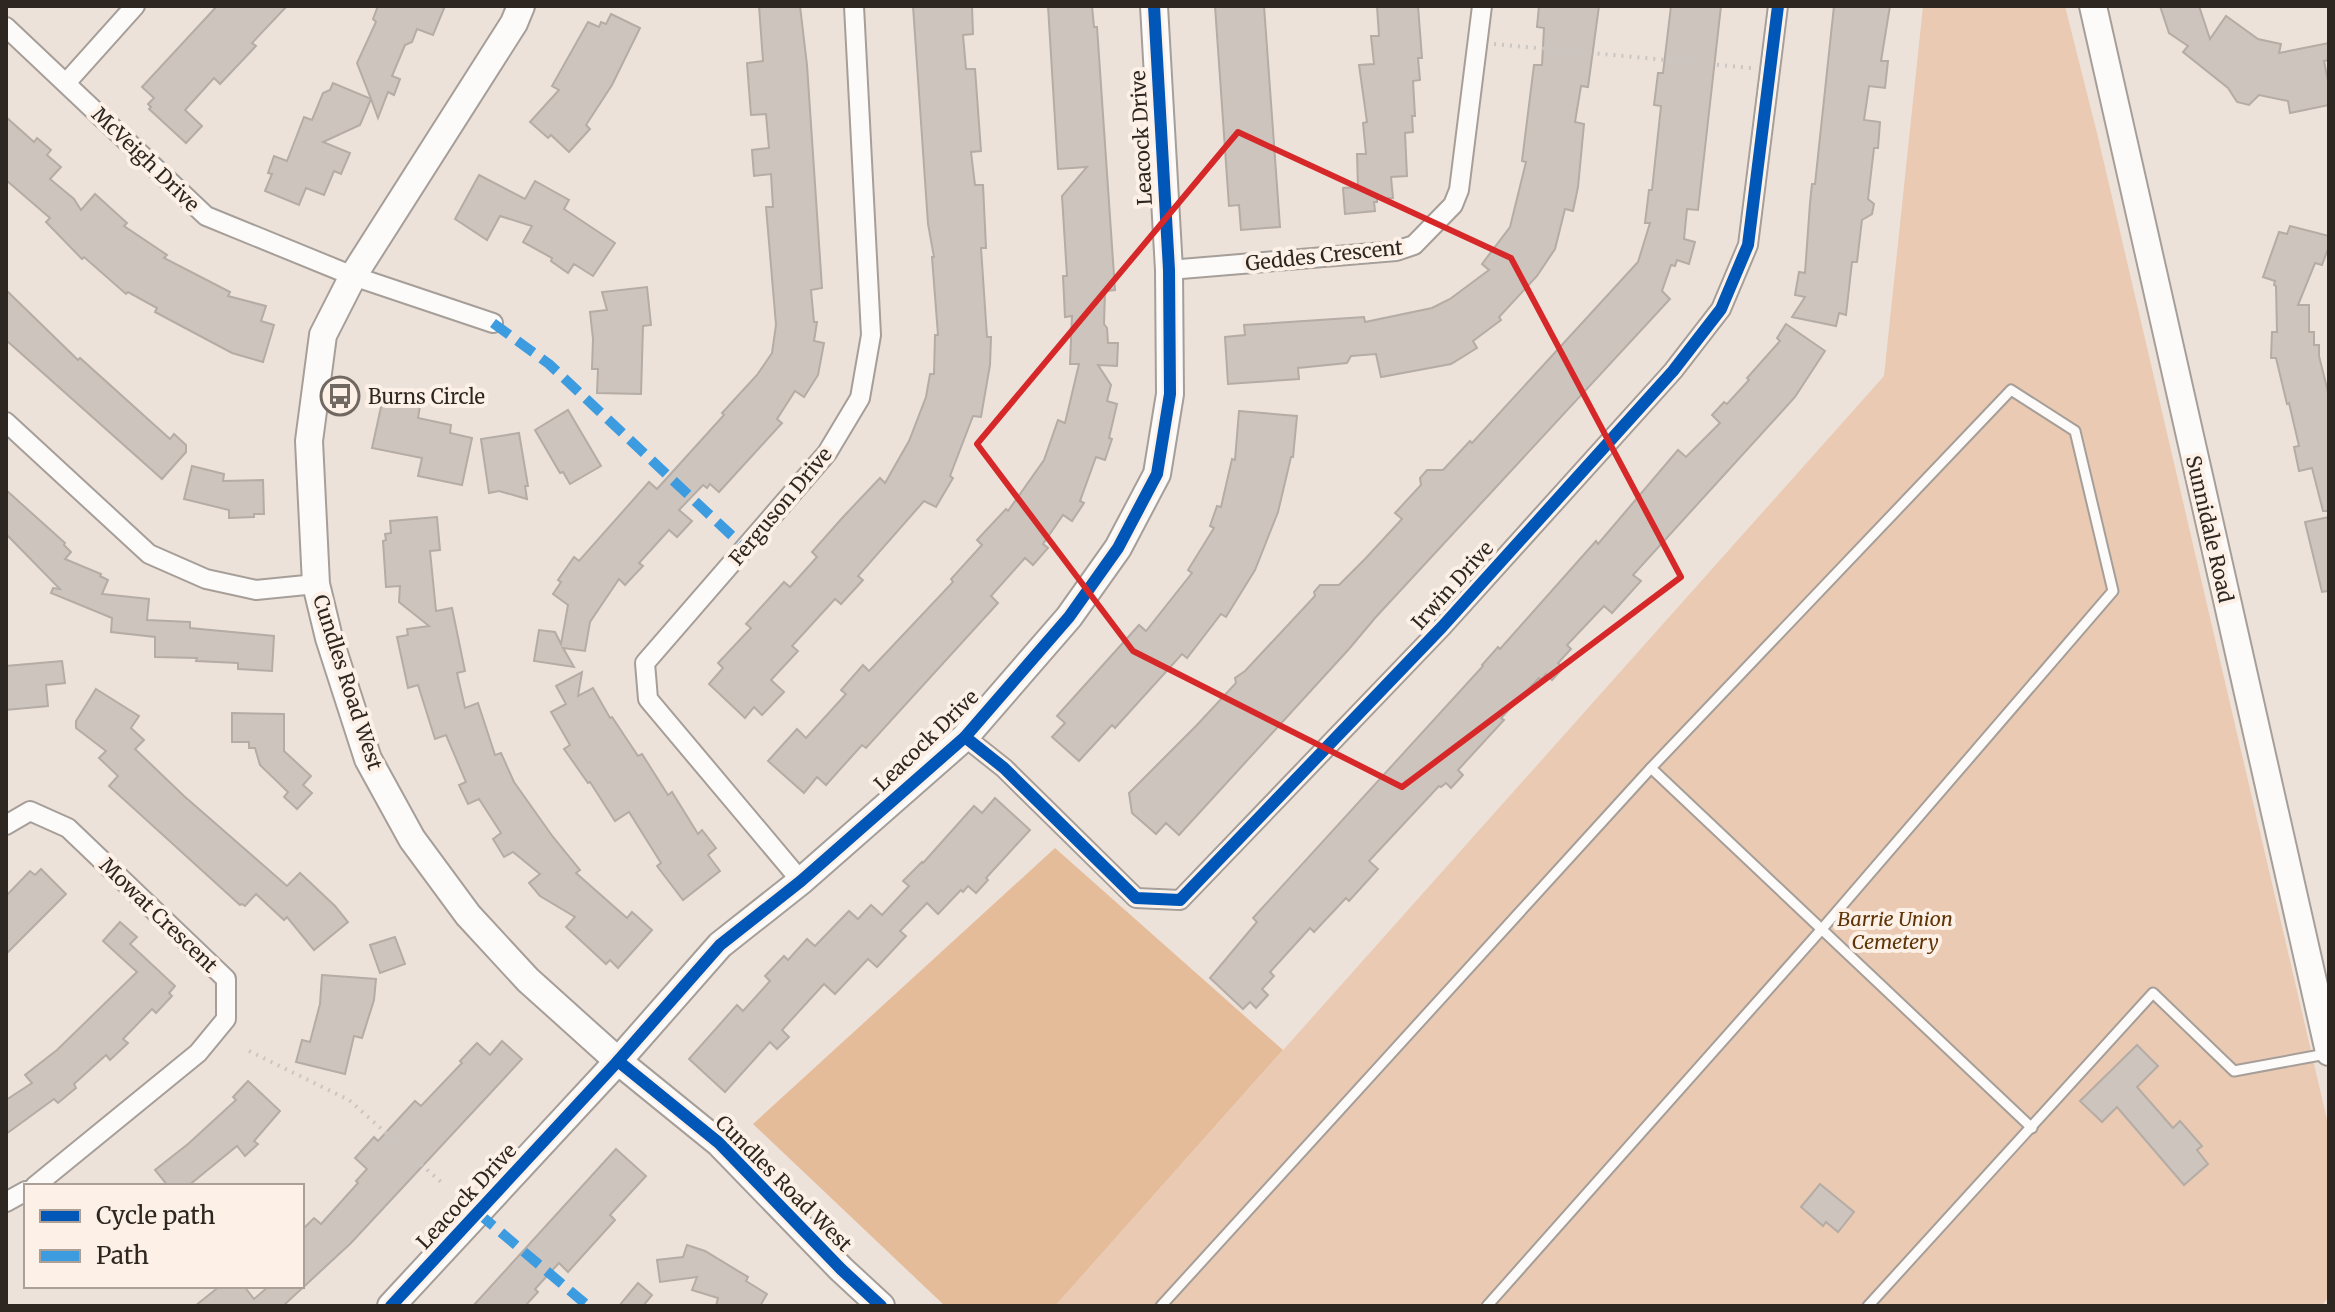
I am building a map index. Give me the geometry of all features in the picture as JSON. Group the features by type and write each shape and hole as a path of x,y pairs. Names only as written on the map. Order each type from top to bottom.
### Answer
{"street":[{"path":"66,83 135,6"},
{"name":"Cundles Road West","path":"521,6 514,23 353,276 323,335 309,441 316,584 329,638 368,759 412,839 468,915 528,980 618,1061 719,1143 881,1306"},
{"name":"Ferguson Drive","path":"801,881 648,699 645,663 827,453 860,398 871,335 854,6"},
{"name":"Leacock Drive","path":"391,1306 618,1061 720,945 801,881 965,737 1069,617 1118,548 1157,474 1170,394 1169,270 1154,6"},
{"name":"Geddes Crescent","path":"1169,270 1396,251 1414,245 1453,205 1459,190 1482,6"},
{"name":"Irwin Drive","path":"965,737 1004,768 1136,898 1180,900 1442,627 1673,371 1721,309 1748,245 1778,6"},
{"name":"Sunnidale Road","path":"2093,6 2329,1053"},
{"name":"McVeigh Drive","path":"6,27 206,216 353,276 493,323"},
{"path":"6,422 149,554 206,579 256,590 316,584"},
{"name":"Mowat Crescent","path":"6,825 30,811 68,828 226,979 226,1019 198,1053 37,1184"},
{"path":"6,1202 24,1192"}],"lane":[{"path":"1161,1306 1651,768 2011,390 2075,431 2113,591 1821,930 1487,1306"},
{"path":"1651,768 2032,1128"},
{"path":"1868,1306 2153,993 2234,1071 2329,1053"}],"path":[{"path":"1479,42 1771,69"},
{"path":"249,1051 349,1100 441,1182"}],"highlighted area":[{"path":"1238,132 1511,258 1681,577 1402,787 1133,651 977,444"}],"green space":[{"name":"Barrie Union Cemetery","path":"1923,6 2065,6 2329,1128 2329,1297 2321,1306 1055,1306 1884,376"}],"shaded area":[{"path":"1055,848 1283,1050 1055,1306 945,1306 753,1124"}],"building":[{"path":"217,6 287,6 252,43 256,46 220,84 214,78 185,110 202,126 186,143 149,109 148,104 154,98 142,87"},
{"path":"378,6 445,6 433,35 417,29 412,42 405,45 392,76 400,79 394,95 388,92 378,118 357,63 376,22 373,19"},
{"path":"759,6 800,6 822,288 811,290 814,322 817,322 814,341 824,343 818,375 804,397 795,391 777,419 782,423 719,492 710,484 707,488 703,485 679,510 692,521 677,537 669,530 639,563 643,566 625,585 619,579 590,622 585,651 563,648 574,667 534,661 539,630 555,632 561,644 568,605 553,594 561,582 558,580 574,557 579,561 649,482 657,489 724,415 722,413 757,375 772,353 776,325 766,207 773,207 771,174 754,176 752,150 769,148 766,114 751,115 747,63 763,61"},
{"path":"913,6 972,6 973,34 963,35 966,69 975,69 981,151 971,152 975,185 983,185 986,248 981,248 987,337 991,337 990,365 981,417 973,416 950,476 953,478 936,507 924,501 858,576 863,580 841,604 835,599 792,646 798,651 771,680 784,692 762,715 754,707 745,718 709,684 723,668 718,663 751,628 746,624 784,582 790,587 817,557 812,552 844,516 880,478 885,483 909,441 926,397 930,374 934,374 935,335 938,335 934,257 928,224"},
{"path":"1048,6 1092,6 1094,27 1097,27 1115,290 1105,291 1104,324 1108,343 1118,343 1117,366 1098,365 1111,385 1107,401 1117,404 1109,438 1112,439 1105,460 1096,457 1080,501 1084,503 1072,521 1063,515 1043,544 1048,548 1033,565 1025,558 991,596 998,603 866,748 862,745 826,785 817,777 804,793 768,761 797,729 806,738 846,694 841,690 863,665 869,671 953,582 951,579 982,545 977,540 1006,509 1008,511 1044,460 1058,420 1065,423 1079,364 1070,364 1072,316 1065,317 1063,276 1067,276 1062,196 1087,167 1058,169"},
{"path":"1215,6 1264,6 1280,227 1241,230 1239,205 1229,206"},
{"path":"1377,6 1418,6 1422,58 1418,58 1420,80 1413,81 1413,132 1405,133 1407,176 1391,177 1393,198 1377,199 1374,202 1375,211 1345,214 1343,188 1358,187 1357,154 1366,154 1363,123 1367,122 1359,65 1374,64 1371,36 1379,36"},
{"path":"1539,6 1599,6 1588,87 1581,86 1575,122 1584,124 1578,187 1573,211 1565,209 1555,249 1537,276 1499,317 1501,320 1473,341 1477,348 1451,364 1381,377 1376,354 1351,356 1347,363 1298,368 1299,379 1228,384 1225,337 1245,335 1244,325 1364,317 1365,322 1432,308 1450,299 1489,270 1482,264 1510,227 1526,162 1522,161 1534,65 1542,65 1544,28 1537,27"},
{"path":"1671,6 1721,6 1698,210 1687,209 1684,239 1695,242 1689,264 1677,260 1675,266 1671,265 1662,291 1670,299 1179,835 1166,823 1156,834 1132,813 1129,793 1236,683 1235,678 1315,596 1314,592 1320,585 1339,585 1365,559 1402,519 1395,513 1421,485 1420,478 1427,470 1443,470 1470,441 1472,443 1638,262 1650,223 1645,223 1649,190 1652,190 1661,106 1654,105 1658,73 1663,73"},
{"path":"1834,6 1890,6 1881,61 1888,61 1885,88 1869,86 1864,120 1880,122 1868,199 1874,204 1872,214 1862,220 1857,262 1852,262 1846,315 1839,313 1836,326 1792,317 1805,297 1795,295 1799,272 1805,273 1812,184 1815,184"},
{"path":"2160,6 2199,6 2210,39 2226,16 2258,39 2281,44 2279,53 2329,43 2329,60 2324,61 2329,105 2290,113 2288,101 2259,95 2249,105 2237,102 2228,88 2183,52 2188,46 2169,33"},
{"path":"611,14 640,28 612,85 586,125 590,129 569,152 551,135 548,138 530,122 559,90 552,86 588,22 599,27 601,22 606,24"},
{"path":"333,83 371,99 360,125 323,142 350,153 341,174 334,171 324,195 306,188 299,205 265,191 272,174 268,173 274,156 287,161 304,117 312,120 323,93 330,90"},
{"path":"6,117 34,142 37,138 51,150 47,155 61,167 50,179 74,199 81,210 95,194 127,223 124,226 167,255 164,258 230,292 228,296 266,306 261,321 274,325 263,362 232,353 155,312 157,308 128,292 126,294 84,257 82,259 46,222 50,218 6,180"},
{"path":"479,175 525,199 535,181 569,200 564,209 615,243 593,276 574,264 568,273 551,261 552,258 523,242 532,226 500,216 487,240 455,219"},
{"path":"2290,226 2329,236 2322,265 2315,263 2298,305 2309,305 2309,332 2314,332 2314,345 2319,345 2329,396 2329,511 2323,511 2312,468 2299,471 2294,447 2299,446 2289,403 2276,358 2271,358 2272,332 2277,332 2276,286 2275,281 2263,277 2279,232 2287,234"},
{"path":"647,287 651,325 643,326 641,394 597,393 598,369 592,369 590,312 607,310 602,292"},
{"path":"6,290 78,360 80,358 170,439 174,434 186,445 186,452 162,479 6,340"},
{"path":"1786,324 1825,351 1795,397 1633,575 1641,581 1612,613 1604,606 1567,645 1571,649 1558,663 1563,668 1552,680 1546,674 1541,680 1539,678 1501,718 1504,720 1458,770 1463,775 1451,788 1446,783 1439,786 1369,861 1378,869 1349,901 1346,898 1314,932 1310,928 1270,972 1274,976 1262,989 1268,995 1256,1008 1250,1002 1243,1009 1210,978 1257,922 1253,918 1498,647 1500,649 1596,541 1598,544 1678,450 1686,457 1720,423 1712,415 1749,380 1747,378 1780,341 1777,338"},
{"path":"383,398 420,406 418,418 451,425 450,433 472,438 462,485 418,476 422,458 372,448"},
{"path":"568,410 601,466 570,484 563,472 560,473 535,430"},
{"path":"1239,411 1297,416 1293,457 1278,512 1255,570 1226,617 1221,614 1187,658 1182,654 1115,728 1112,725 1079,761 1052,737 1065,723 1057,716 1139,625 1146,631 1192,573 1188,570 1214,528 1210,526 1217,506 1221,507 1232,459 1235,460"},
{"path":"519,433 528,486 525,486 527,499 499,491 489,493 481,439"},
{"path":"192,466 224,474 223,481 263,480 264,514 229,518 229,510 184,499"},
{"path":"6,490 65,543 71,552 65,559 108,580 102,594 149,599 147,620 190,622 190,628 274,636 272,671 238,669 238,663 196,661 197,658 155,657 155,637 111,632 112,618 51,593 53,588 60,589 6,534"},
{"path":"437,517 440,550 430,551 436,611 452,608 465,671 457,673 465,708 478,703 495,755 501,753 514,782 580,870 576,873 627,918 632,912 652,930 618,968 610,960 606,964 566,927 575,917 540,896 529,883 540,874 513,852 504,857 493,839 501,833 479,799 468,804 459,785 466,782 446,735 435,739 418,685 408,688 397,637 408,635 407,629 429,626 399,602 400,586 386,587 383,541 386,540 385,534 391,533 390,521"},
{"path":"2329,517 2329,591 2322,592 2305,522"},
{"path":"62,661 65,683 46,685 48,706 6,710 6,666"},
{"path":"582,672 578,696 593,688 638,756 642,754 668,795 672,792 698,834 702,830 716,848 708,855 720,871 683,900 657,866 661,863 629,812 615,821 564,749 570,745 551,712 566,704 556,686"},
{"path":"96,689 139,716 131,728 144,740 135,749 184,796 287,886 300,873 348,922 314,950 287,917 284,920 256,894 245,906 240,905 109,786 118,776 99,758 106,751 76,728 76,721"},
{"path":"232,713 284,714 284,751 311,776 303,785 312,793 297,809 284,797 288,792 260,765 255,748 249,748 249,742 232,742"},
{"path":"995,798 1030,830 976,893 968,886 938,914 927,903 900,931 906,936 877,967 868,959 835,994 824,984 782,1030 789,1037 777,1049 770,1042 725,1092 689,1059 737,1005 743,1011 770,981 765,976 784,956 788,960 807,939 815,946 849,911 858,919 871,905 882,915 909,886 903,881 974,806 982,813"},
{"path":"41,869 66,894 6,954 6,896 30,871 35,875"},
{"path":"120,922 137,937 130,944 175,986 169,993 172,996 156,1013 152,1009 123,1039 128,1043 110,1060 106,1055 58,1103 54,1099 6,1134 6,1100 32,1083 25,1075 57,1050 137,972 103,941"},
{"path":"395,937 405,964 380,973 370,945"},
{"path":"322,975 376,979 374,1000 362,1038 354,1036 345,1074 296,1062 302,1040 310,1042 320,1004"},
{"path":"502,1041 522,1059 351,1243 304,1287 304,1228 314,1218 321,1224 358,1183 356,1181 367,1169 355,1158 374,1137 378,1141 415,1101 421,1106 477,1043 490,1055"},
{"path":"2137,1045 2158,1066 2137,1087 2173,1128 2180,1121 2202,1146 2197,1150 2208,1164 2184,1185 2117,1107 2102,1122 2080,1101"},
{"path":"248,1081 280,1111 254,1141 258,1144 245,1156 237,1146 190,1184 166,1184 155,1170 236,1100 233,1097"},
{"path":"616,1149 646,1176 610,1215 615,1220 568,1272 559,1263 535,1289 538,1292 525,1306 473,1306"},
{"path":"1820,1184 1854,1212 1838,1232 1826,1222 1823,1226 1801,1207"},
{"path":"687,1245 705,1251 748,1277 746,1281 767,1294 760,1306 716,1306 718,1298 692,1290 697,1277 660,1282 657,1260 683,1257"},
{"path":"638,1283 652,1295 643,1306 619,1306"},
{"path":"218,1288 246,1288 254,1299 267,1288 302,1288 283,1306 195,1306"}],"marked path":[{"path":"493,323 549,364 745,548"},
{"path":"478,1213 588,1306"}],"cycle path":[{"path":"391,1306 618,1061 720,945 801,881 965,737 1069,617 1118,548 1157,474 1170,394 1169,270 1154,6"},
{"path":"965,737 1004,768 1136,898 1180,900 1442,627 1673,371 1721,309 1748,245 1778,6"},
{"path":"618,1061 719,1143 881,1306"}],"place":[{"name":"Burns Circle","path":"340,396"}]}
